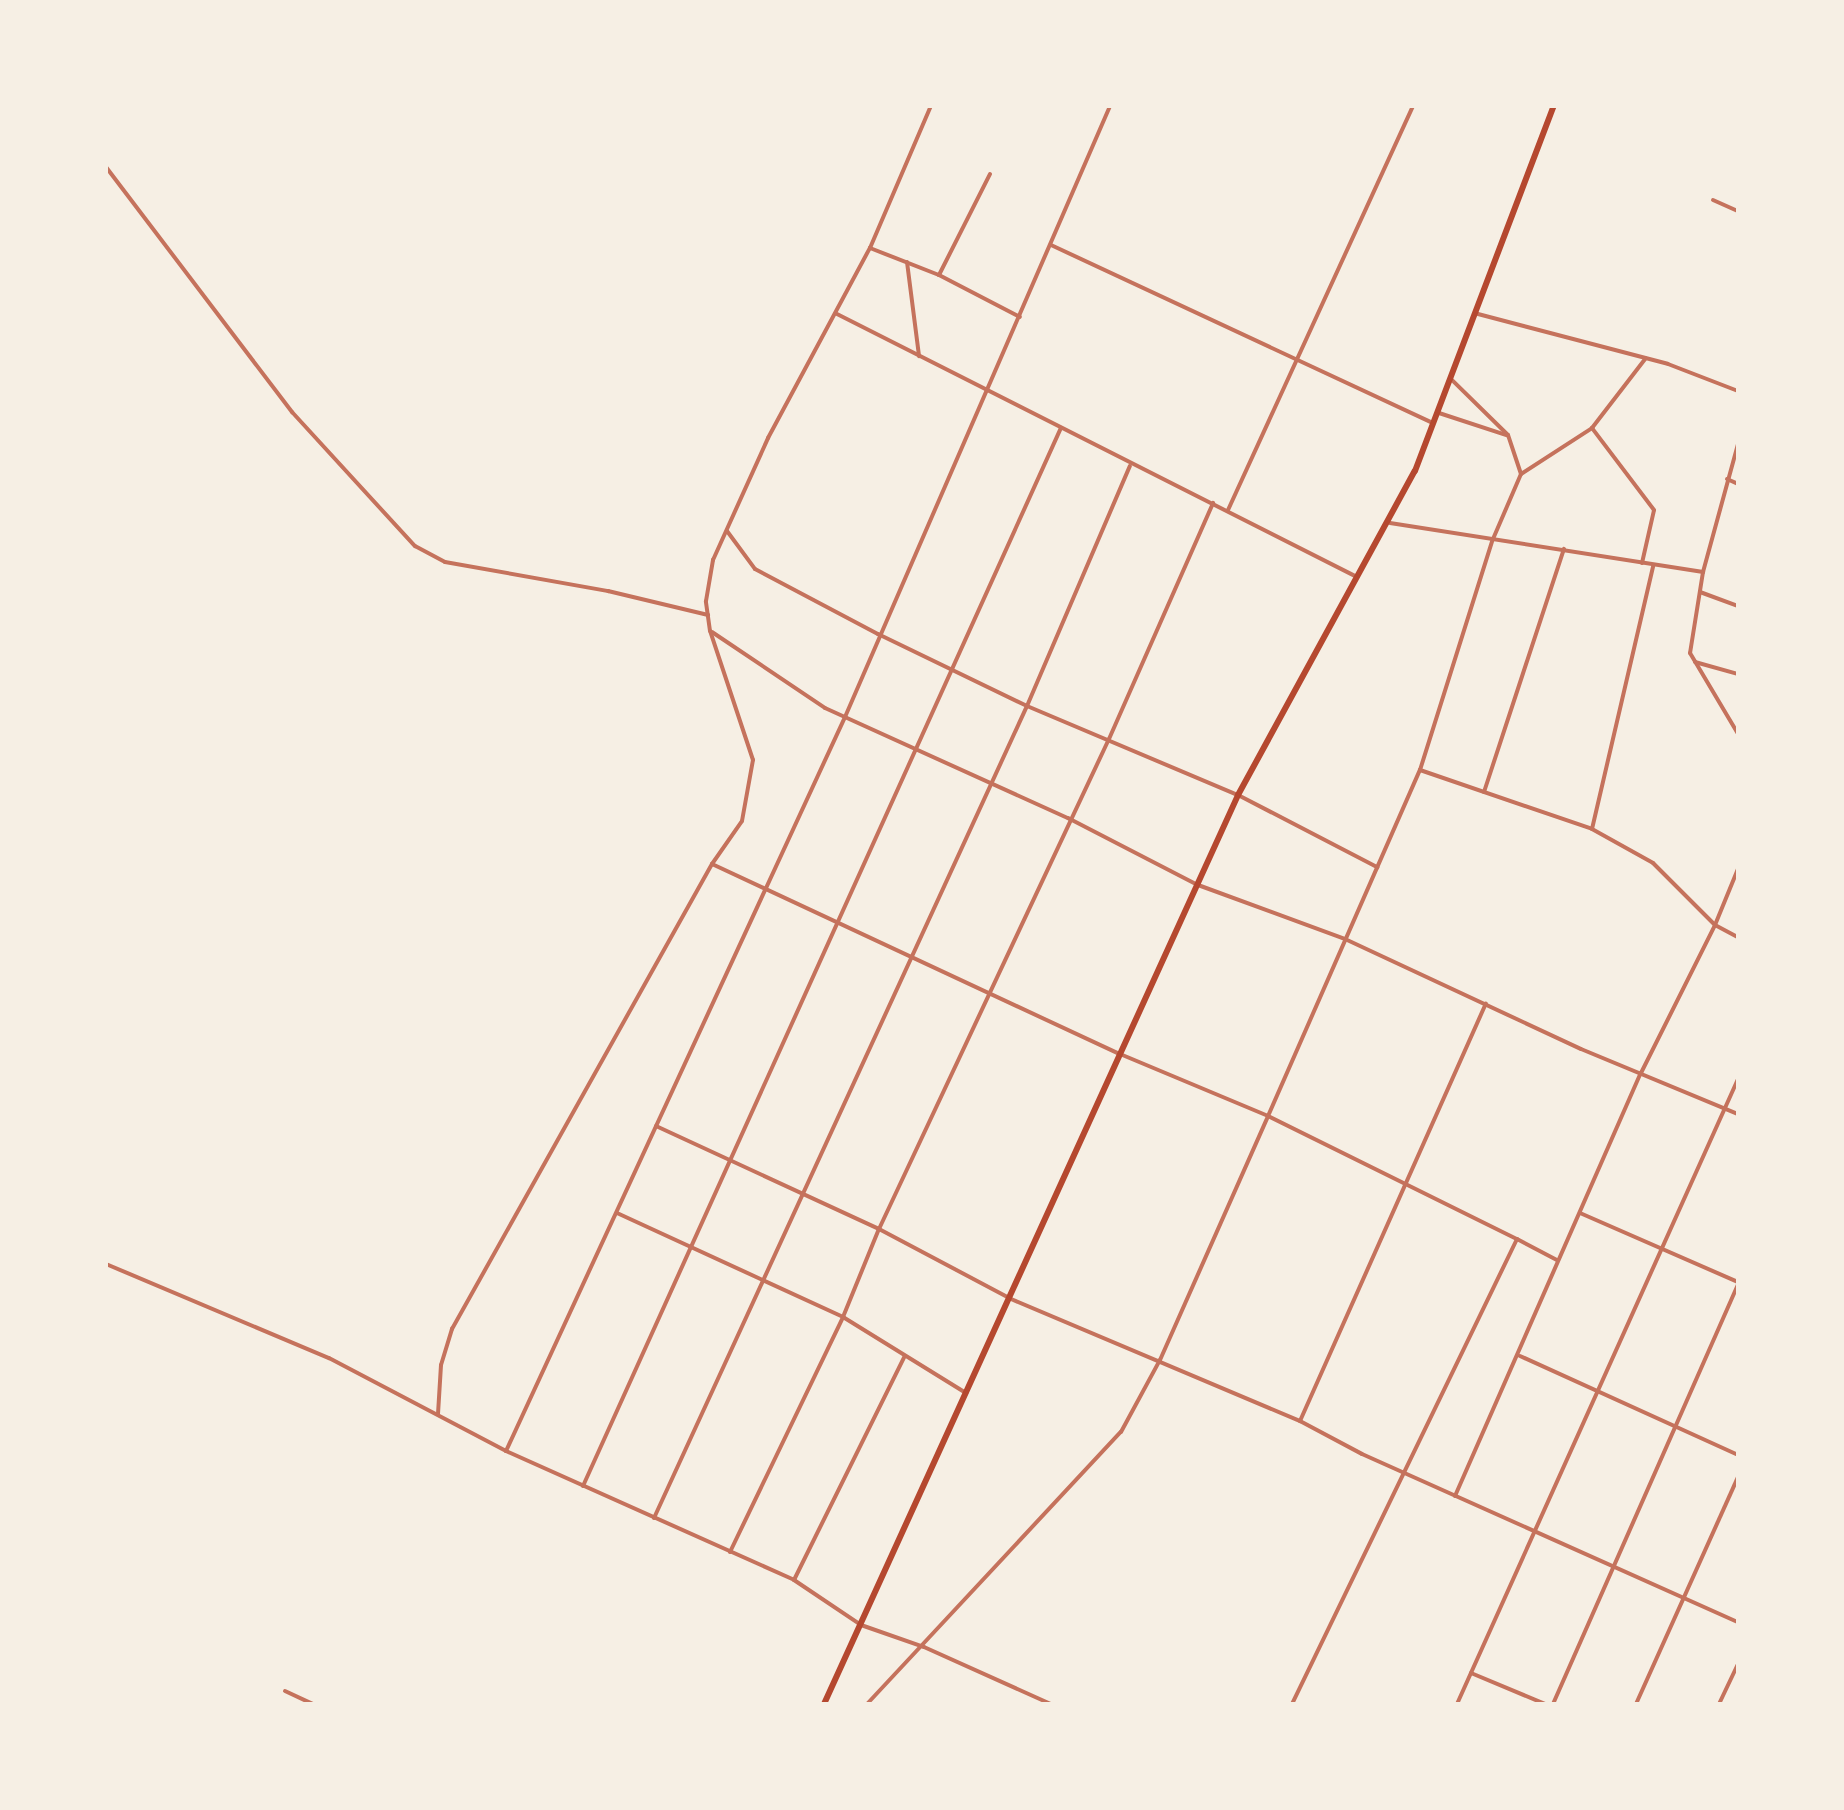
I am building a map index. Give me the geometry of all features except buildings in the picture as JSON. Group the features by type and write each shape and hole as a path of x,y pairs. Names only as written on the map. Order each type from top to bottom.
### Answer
{"main road":[{"path":"824,1704 1238,795 1390,523 1435,424 1554,106"}],"street":[{"path":"438,1414 441,1365 452,1329 712,864 742,821 753,760 710,631 708,615 713,560 768,438 870,248 931,106"},
{"path":"506,1451 845,717 878,634 989,391 1110,106"},
{"path":"1228,510 1413,106"},
{"path":"106,167 292,412 415,546 445,562 608,591 708,615"},
{"path":"939,275 990,174"},
{"path":"1713,200 1738,211"},
{"path":"1051,245 1299,357 1435,424"},
{"path":"870,248 939,275 1020,317"},
{"path":"907,262 910,315 919,356"},
{"path":"836,314 1130,466 1228,510 1360,578"},
{"path":"1478,314 1646,358 1738,391"},
{"path":"867,1704 924,1647 1121,1432 1160,1360 1420,770 1493,539 1521,474 1592,428 1646,358"},
{"path":"1452,380 1508,435 1521,474"},
{"path":"1439,413 1508,435"},
{"path":"583,1486 919,751 1061,428"},
{"path":"1592,428 1654,510 1642,563"},
{"path":"1738,444 1703,572 1690,653 1738,734"},
{"path":"654,1518 1027,706 1130,466"},
{"path":"1727,479 1738,484"},
{"path":"730,1552 843,1317 879,1229 1068,818 1109,739 1213,503"},
{"path":"1390,523 1703,572"},
{"path":"727,529 755,569 878,634 1027,706 1238,795 1377,867"},
{"path":"1484,792 1564,549"},
{"path":"1592,829 1653,565"},
{"path":"1700,592 1738,606"},
{"path":"710,631 845,717 1068,818 1198,885 1345,939 1738,1114"},
{"path":"1695,662 1738,674"},
{"path":"1420,770 1592,829 1653,863 1715,925 1738,937"},
{"path":"712,864 1120,1054 1268,1116 1557,1260"},
{"path":"1455,1496 1520,1356 1557,1260 1641,1073 1715,925 1738,869"},
{"path":"1300,1421 1403,1184 1486,1004"},
{"path":"1457,1704 1738,1079"},
{"path":"656,1126 879,1229 1011,1299 1300,1421 1403,1473 1738,1622"},
{"path":"617,1213 694,1245 843,1317 967,1394"},
{"path":"1553,1704 1738,1283 1580,1213"},
{"path":"1292,1704 1517,1239"},
{"path":"106,1264 329,1358 506,1451 794,1580 861,1625 924,1647 1051,1704"},
{"path":"794,1580 904,1356"},
{"path":"1520,1356 1738,1455"},
{"path":"1636,1704 1687,1599 1738,1477"},
{"path":"1719,1704 1738,1664"},
{"path":"1471,1673 1545,1704"},
{"path":"285,1691 313,1704"}]}
